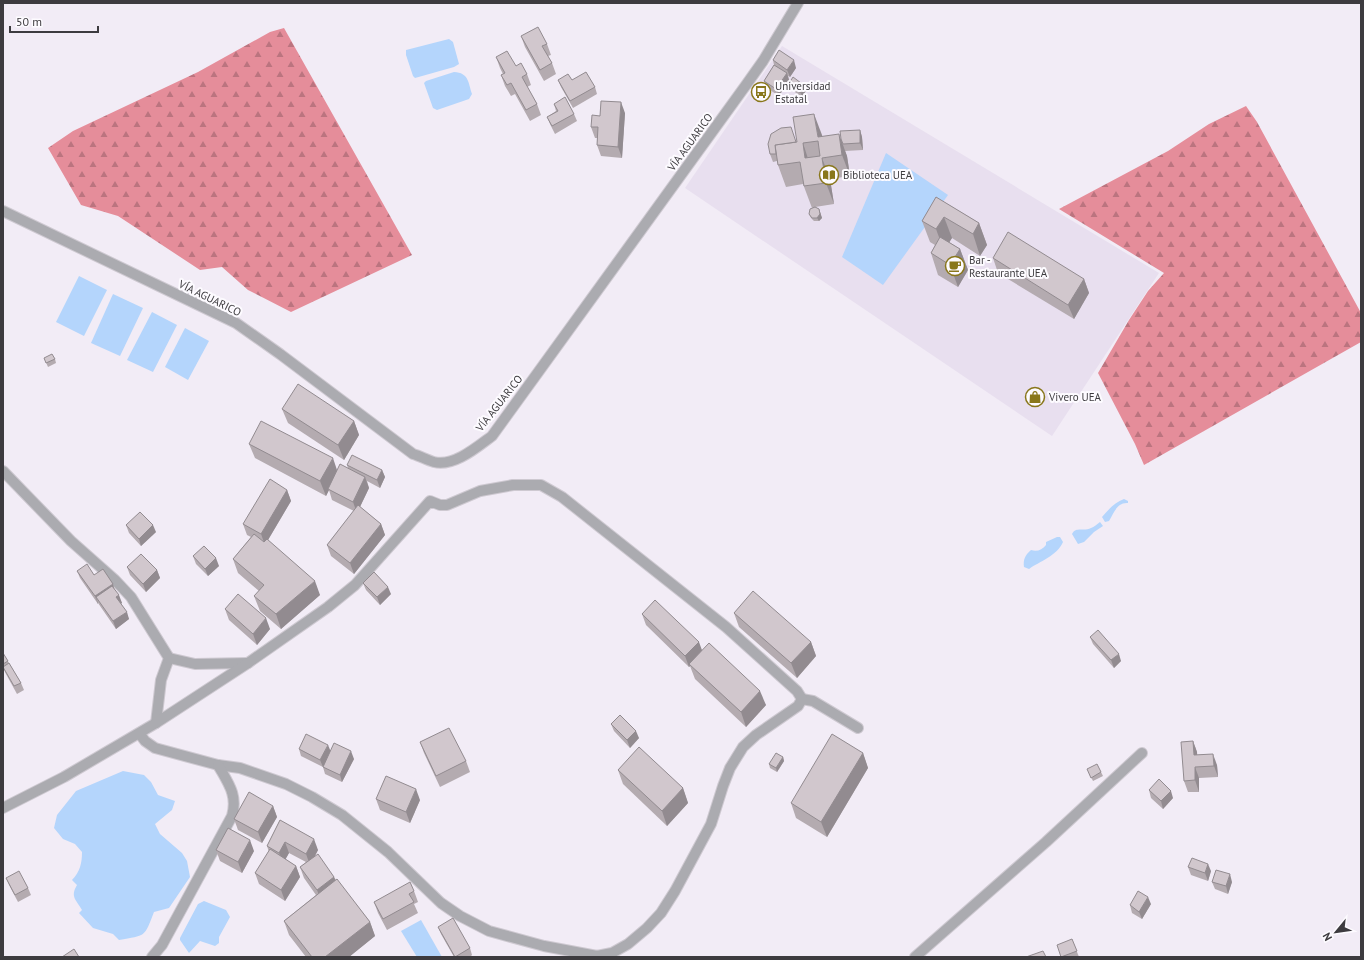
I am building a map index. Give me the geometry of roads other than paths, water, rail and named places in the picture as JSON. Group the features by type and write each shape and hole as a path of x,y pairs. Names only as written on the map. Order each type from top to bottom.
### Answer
{"street":[{"name":"VÍA AGUARICO","path":"3,211 236,323 280,354 413,454 435,462 452,461 474,450 492,436 763,61 798,3"},
{"path":"3,471 71,541 115,580 131,597 169,658 195,664 248,663"},
{"path":"3,808 64,777 156,723 248,663 328,607 355,585 430,501 440,505 447,505 480,491 513,485 541,486 562,497 726,627 796,691 802,699 813,701 858,728"},
{"path":"156,723 162,680 169,658"},
{"path":"139,733 145,741 155,748 218,765 240,768 286,784 312,797 342,815 388,852 441,903 460,916 489,931 544,946 597,956 612,953 628,944 648,928 661,913 675,891 711,824 730,768 743,747 756,735 798,706 802,699"},
{"path":"915,957 1046,842 1142,753"},
{"path":"152,957 162,945 232,816 235,806 234,800 230,787 218,765"}],"water":[{"path":"449,39 453,42 459,64 454,67 415,78 406,55 406,50"},
{"path":"454,72 465,76 469,82 472,94 469,99 437,110 433,108 424,83"},
{"path":"886,153 948,195 883,285 842,257"},
{"path":"79,276 107,290 84,336 56,322"},
{"path":"113,294 143,308 120,356 91,343"},
{"path":"152,312 177,325 153,372 127,360"},
{"path":"185,328 209,341 188,380 165,367"},
{"path":"1124,499 1128,501 1128,503 1118,506 1109,521 1105,522 1102,517 1115,504"},
{"path":"1100,522 1103,526 1094,532 1084,542 1078,544 1072,534 1076,530 1088,529"},
{"path":"1060,537 1063,542 1057,551 1029,569 1024,567 1025,558 1031,550 1037,551 1041,549 1046,545 1046,542"},
{"path":"123,771 144,775 151,782 158,795 175,801 172,810 155,824 160,834 182,853 187,861 190,877 169,908 154,912 146,931 143,934 119,940 113,934 93,928 79,913 82,910 74,895 77,885 72,880 80,867 82,852 75,844 63,839 54,828 57,815 76,791"},
{"path":"204,901 226,910 230,917 219,937 219,943 215,946 200,941 189,953 180,938 198,904"},
{"path":"421,920 442,957 417,957 401,931"}],"place":[{"name":"Universidad Estatal","path":"761,92"},
{"name":"Biblioteca UEA","path":"829,175"},
{"name":"Bar - Restaurante UEA","path":"955,266"},
{"name":"Vivero UEA","path":"1035,397"}]}
